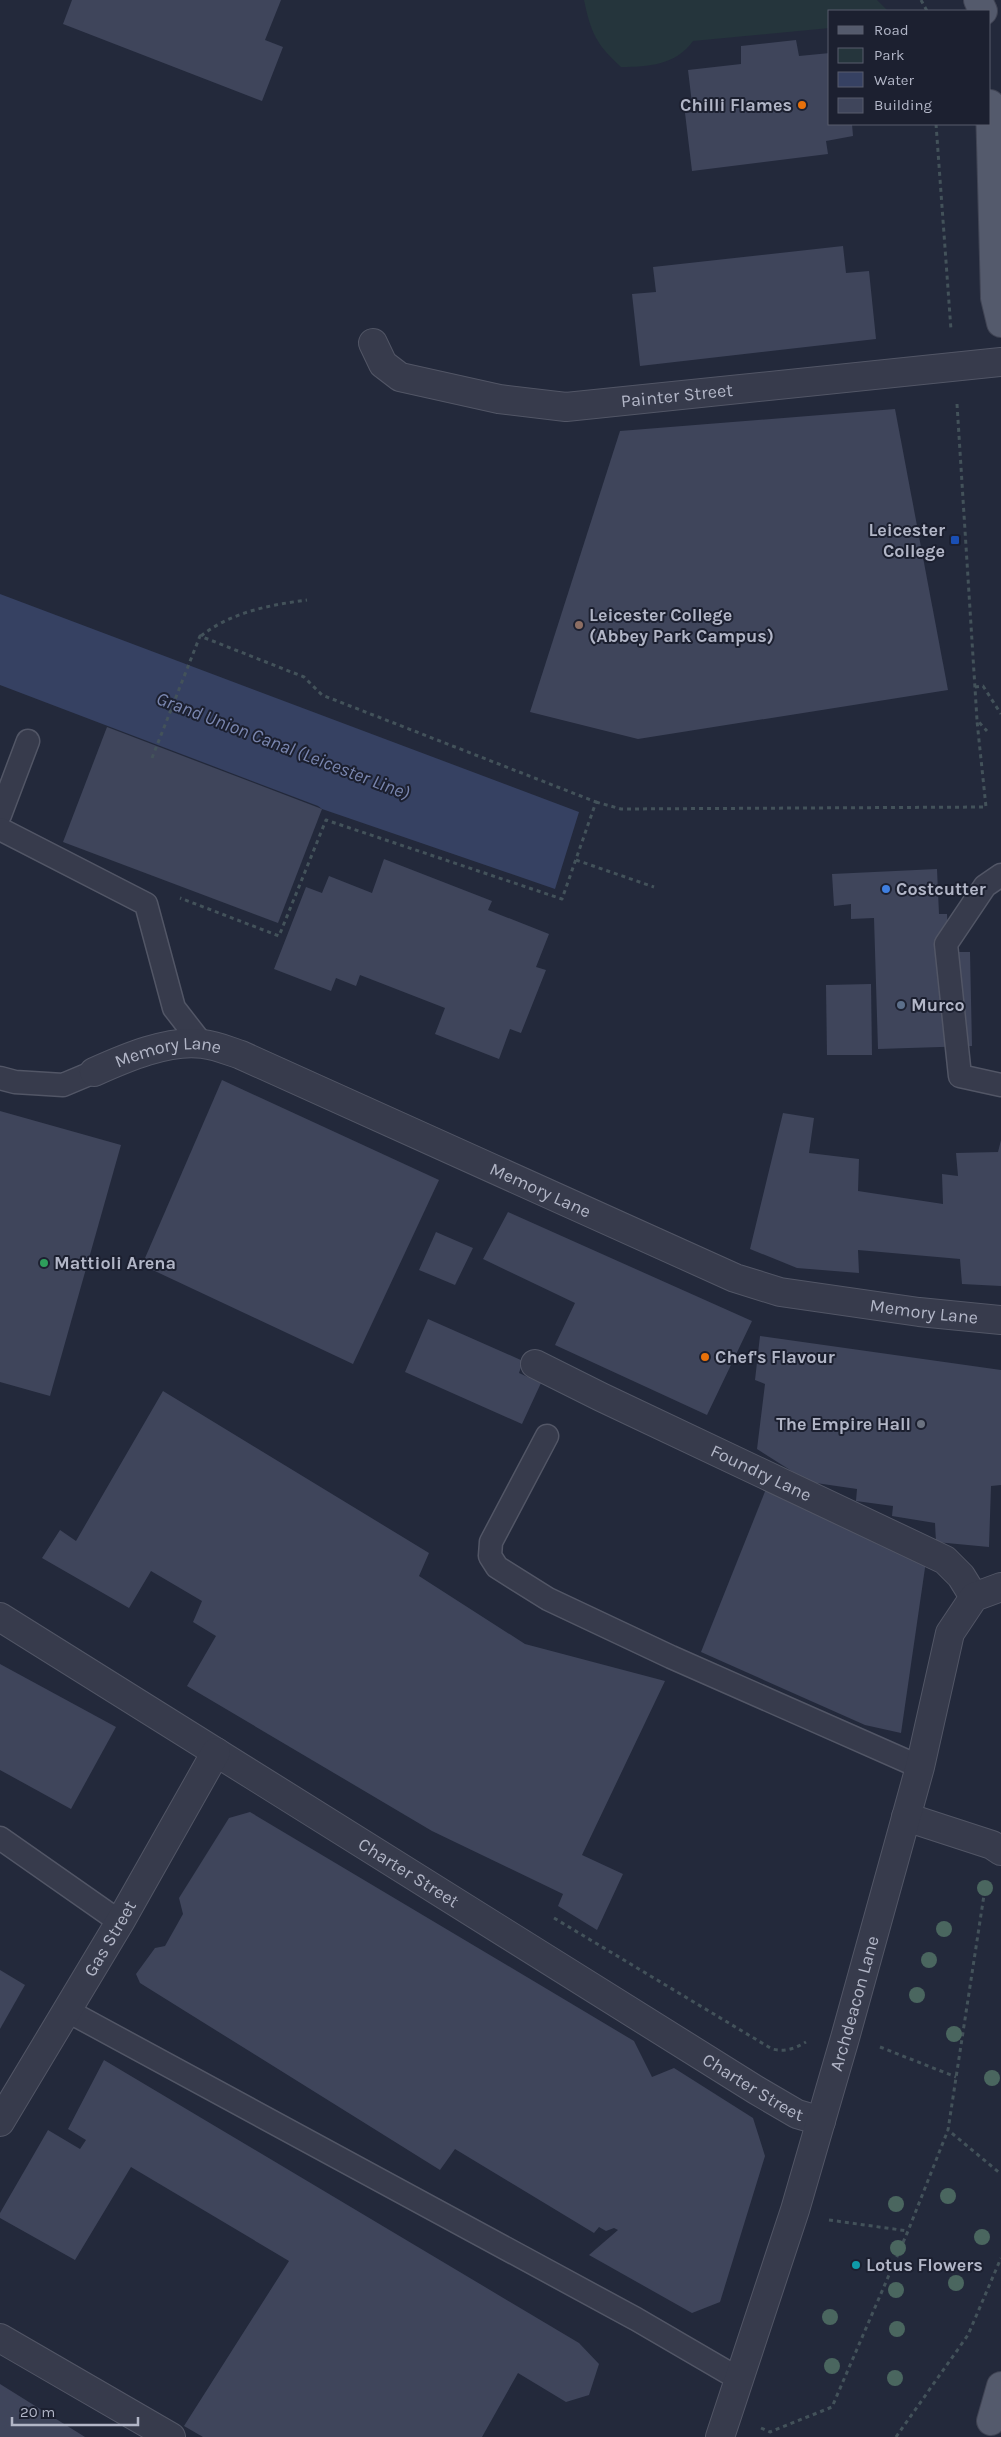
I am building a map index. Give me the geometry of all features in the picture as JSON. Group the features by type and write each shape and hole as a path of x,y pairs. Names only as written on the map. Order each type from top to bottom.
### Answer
{"main road":[{"path":"991,125 995,298 1001,323"},
{"path":"990,2424 1001,2386"}],"street":[{"name":"Painter Street","path":"373,343 383,364 400,377 498,399 566,407 1001,362"},
{"name":"Memory Lane","path":"94,1072 133,1055 166,1047 202,1044 241,1054 735,1278 780,1292 920,1312 1001,1320"},
{"name":"Foundry Lane","path":"535,1364 945,1560 961,1576 974,1597"},
{"path":"974,1597 1001,1587"},
{"name":"Archdeacon Lane","path":"725,2426 795,2210 846,2038 920,1767 950,1633 974,1597"},
{"name":"Charter Street","path":"0,1617 756,2090 797,2114 821,2121"},
{"name":"Gas Street","path":"0,2122 120,1922 216,1752"},
{"path":"906,1817 992,1845 1001,1851"},
{"path":"0,2338 171,2437"}],"lane":[{"path":"0,815 28,741"},
{"path":"0,829 146,904 174,1008 202,1044"},
{"path":"1001,875 985,886 946,944 960,1076 1001,1084"},
{"path":"0,1078 15,1082 64,1085 94,1072"},
{"path":"548,1436 490,1542 490,1556 497,1567 548,1598 662,1653 920,1767"},
{"path":"0,1838 120,1922"},
{"path":"66,2010 636,2319 739,2379"}],"path":[{"path":"200,636 304,677 322,695 596,802 621,809 986,807 977,720 936,125"},
{"path":"152,758 200,636 210,628 264,606 308,600"},
{"path":"975,687 983,686 1001,714"},
{"path":"977,720 987,731"},
{"path":"146,904 151,887 279,936 326,820 562,899 596,802"},
{"path":"576,860 654,887"},
{"path":"725,2426 770,2432 832,2407 908,2231 948,2130 986,1877"},
{"path":"552,1916 772,2049 782,2051 795,2049 806,2042 813,2029 886,2049 956,2077"},
{"path":"948,2130 1001,2174"},
{"path":"835,2222 908,2231"},
{"path":"896,2437 968,2335 1001,2258"}],"green space":[{"path":"584,0 877,0 887,10 828,10 828,28 693,41 686,49 670,60 651,65 621,67 600,44 589,21"}],"water":[{"name":"Grand Union Canal (Leicester Line)","path":"0,594 579,812 555,889 322,809 0,685"}],"building":[{"path":"72,0 281,0 265,40 283,47 262,101 63,24"},
{"path":"796,40 799,56 828,53 828,125 852,125 853,136 826,141 828,154 692,171 685,113 693,112 688,70 741,64 741,46"},
{"path":"843,246 846,273 869,271 876,339 640,366 632,294 656,292 653,267"},
{"path":"895,409 948,690 638,739 530,712 620,431"},
{"path":"107,727 322,809 278,923 63,842"},
{"path":"384,859 492,901 488,910 549,934 536,967 546,970 521,1033 510,1029 499,1059 435,1034 445,1008 360,975 356,986 336,978 331,991 274,969 306,887 322,893 329,876 372,893"},
{"path":"937,869 939,914 947,914 949,952 970,952 972,1046 878,1049 874,918 851,919 851,904 834,906 832,874"},
{"path":"871,984 872,1055 827,1055 826,985"},
{"path":"222,1080 439,1180 353,1364 142,1265"},
{"name":"Mattioli Arena","path":"0,1111 121,1145 50,1396 0,1382"},
{"path":"783,1113 814,1118 809,1153 859,1159 858,1191 943,1204 942,1174 958,1176 956,1153 998,1152 1001,1140 1001,1286 962,1284 960,1259 858,1250 859,1273 797,1268 750,1249"},
{"path":"508,1212 752,1321 707,1415 555,1345 575,1303 483,1259"},
{"path":"436,1232 473,1248 455,1285 419,1270"},
{"path":"428,1319 523,1361 519,1373 541,1383 522,1424 405,1372"},
{"path":"760,1336 1001,1370 1001,1485 991,1486 989,1547 936,1542 935,1523 892,1516 893,1506 856,1501 857,1489 809,1482 757,1449 765,1384 755,1380"},
{"path":"163,1391 429,1553 419,1576 525,1644 665,1681 582,1855 623,1874 597,1930 558,1906 563,1894 432,1831 187,1686 216,1636 193,1622 202,1601 151,1571 129,1608 42,1558 60,1530 76,1541"},
{"path":"768,1484 926,1561 901,1733 865,1725 701,1652"},
{"path":"0,1664 116,1727 71,1809 0,1770"},
{"path":"250,1812 634,2041 652,2077 674,2068 753,2118 765,2156 720,2302 692,2313 589,2255 618,2230 614,2228 606,2231 599,2227 594,2233 455,2149 440,2170 140,1983 136,1974 155,1948 165,1946 183,1914 179,1898 229,1818"},
{"path":"0,1970 25,1985 0,2029"},
{"path":"104,2060 579,2343 599,2364 589,2395 566,2402 518,2373 482,2437 203,2437 184,2426 289,2261 131,2167 75,2260 0,2218 0,2213 48,2130 80,2149 86,2140 68,2129"},
{"path":"0,2384 85,2437 0,2437"}],"place":[{"name":"Chilli Flames","path":"802,105"},
{"name":"Leicester College","path":"955,540"},
{"name":"Leicester College (Abbey Park Campus)","path":"579,625"},
{"name":"Costcutter","path":"886,889"},
{"name":"Murco","path":"901,1005"},
{"name":"Mattioli Arena","path":"44,1263"},
{"name":"Chef's Flavour","path":"705,1357"},
{"name":"The Empire Hall","path":"921,1424"},
{"name":"Lotus Flowers","path":"856,2265"}]}
